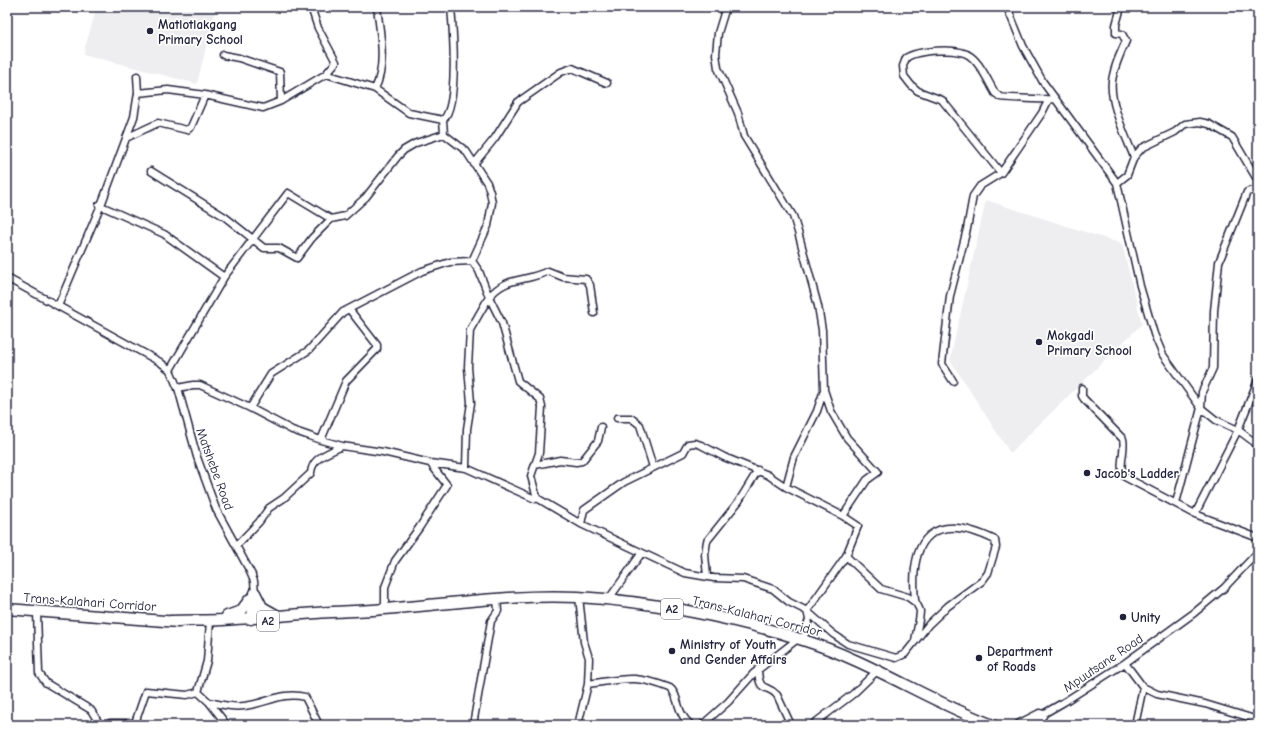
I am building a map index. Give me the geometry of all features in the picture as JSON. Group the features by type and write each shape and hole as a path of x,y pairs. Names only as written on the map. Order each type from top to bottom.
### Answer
{"highway":[{"path":"210,622 233,615 241,610 252,596 262,606 278,616"},
{"name":"Trans-Kalahari Corridor","path":"254,620 278,616 365,611 497,598 579,597 656,606 695,613 801,639 878,670 961,712 993,725"},
{"name":"Trans-Kalahari Corridor","path":"7,609 171,621 210,622 336,616 365,611"},
{"name":"Trans-Kalahari Corridor","path":"961,712 977,725"},
{"path":"1020,725 1041,718"}],"street":[{"path":"138,93 168,90 263,108 280,101 326,74 336,62 318,28 311,7"},
{"path":"376,89 379,82 381,67 381,38 377,7"},
{"path":"443,120 448,116 453,85 451,7"},
{"path":"726,7 718,32 716,54 718,68 738,113 744,136 793,216 818,306 822,330 824,390 831,411 840,428 858,452 878,472 867,480 843,516"},
{"path":"1007,7 1023,46 1055,99 1117,183 1140,286 1154,334 1163,355 1201,408 1216,420 1238,430 1254,442 1258,447"},
{"path":"1121,7 1116,25 1116,33 1122,34 1126,41 1115,66 1111,83 1114,102 1134,157"},
{"path":"1001,173 942,100 918,90 911,85 904,76 903,66 906,58 912,54 921,52 964,53 971,56 999,97 1025,97 1048,101 1055,99"},
{"path":"223,54 280,72 280,101"},
{"path":"474,164 495,138 518,102 555,75 572,68 607,83"},
{"path":"326,74 376,89 409,113 443,120"},
{"path":"58,306 100,205 134,117 138,93 137,76"},
{"path":"126,138 158,123 187,130 191,127 206,96"},
{"path":"953,381 942,364 950,296 967,229 973,196 980,186 1001,173 1042,113 1048,101"},
{"path":"443,120 444,134 466,151 487,183 492,203 488,226 472,261"},
{"path":"1117,183 1127,175 1134,157 1142,148 1175,132 1185,124 1200,122 1209,124 1232,137 1258,181"},
{"path":"151,171 225,217 264,248 279,248 297,258 312,238 331,219 345,216 357,206 404,150 416,143 444,134"},
{"path":"1176,503 1201,408 1202,392 1213,368 1214,311 1219,262 1234,227 1242,201 1247,192 1258,189"},
{"path":"170,370 224,277 288,193 331,219"},
{"path":"100,205 164,234 224,277"},
{"path":"472,261 479,271 502,324 518,382 540,399 542,407 539,453 531,476 537,498"},
{"path":"250,408 271,374 310,350 332,324 348,309 388,290 410,276 422,271 450,262 472,261"},
{"path":"466,468 467,429 470,403 468,367 470,330 489,297 498,287 504,284 530,278 548,271 563,277 586,279 590,285 594,312"},
{"path":"7,278 160,362 170,370 178,388 197,457 216,508 252,575 254,620"},
{"path":"321,440 346,381 377,349 377,346 348,309"},
{"path":"1195,514 1238,430 1258,380"},
{"path":"178,388 193,385 200,386 250,408 292,430 342,446 382,452 430,463 466,468 522,494 535,499 537,498 581,524 641,554 685,573 707,578 751,581 773,589 789,602 808,611 833,634 848,644 896,658 905,654 929,624 948,606 982,581 988,573 996,547 995,540 959,528 948,527 934,531 917,558 915,570 915,602"},
{"path":"1082,388 1082,396 1084,399 1123,439 1125,445 1121,468 1125,477 1195,514 1258,538"},
{"path":"786,487 794,457 817,411 824,390"},
{"path":"617,418 631,418 640,425 653,467"},
{"path":"535,465 560,460 576,462 582,461 598,441 601,427"},
{"path":"581,524 584,510 624,482 683,453 688,444 695,443 731,460 758,470 786,487 857,524 858,528 846,556 808,611 809,618 801,639 758,669 728,702 702,725"},
{"path":"237,545 259,522 260,518 269,508 284,498 311,473 312,466 316,460 342,446"},
{"path":"385,609 385,587 394,561 420,528 447,485 430,463"},
{"path":"707,578 705,554 707,541 739,501 758,470"},
{"name":"Matshebe Road","path":"216,508 252,575"},
{"name":"Mpuutsane Road","path":"1029,725 1125,663 1206,603 1224,588 1258,552"},
{"path":"608,600 641,554"},
{"path":"846,556 881,589 908,597 915,602 920,611 915,642"},
{"path":"578,725 588,684 588,654 584,642 579,597"},
{"path":"473,725 491,621 498,611 497,598"},
{"path":"37,612 37,663 39,673 46,683 90,710 100,725"},
{"path":"198,692 207,661 210,622"},
{"path":"1125,663 1143,687 1157,694 1205,704 1258,720"},
{"path":"758,669 760,683 763,688 777,694 791,725"},
{"path":"812,725 853,694 878,670"},
{"path":"588,684 625,678 636,678 670,688 674,691 682,716 691,725"},
{"path":"1135,725 1143,687"},
{"path":"108,725 110,723 135,723 146,691 188,695 198,692"},
{"path":"198,692 209,702 227,725"},
{"path":"209,702 244,706 275,697 297,695 305,698 319,725"}],"shaded area":[{"name":"Matlotlakgang Primary School","path":"97,7 216,7 197,84 83,54"},
{"name":"Mokgadi Primary School","path":"986,200 1122,244 1142,324 1010,453 950,360"}],"place":[{"name":"Matlotlakgang Primary School","path":"150,31"},
{"name":"Mokgadi Primary School","path":"1039,342"},
{"name":"Jacob's Ladder","path":"1087,473"},
{"name":"Unity","path":"1123,617"},
{"name":"Ministry of Youth and Gender Affairs","path":"672,651"},
{"name":"Department of Roads","path":"979,658"}]}
